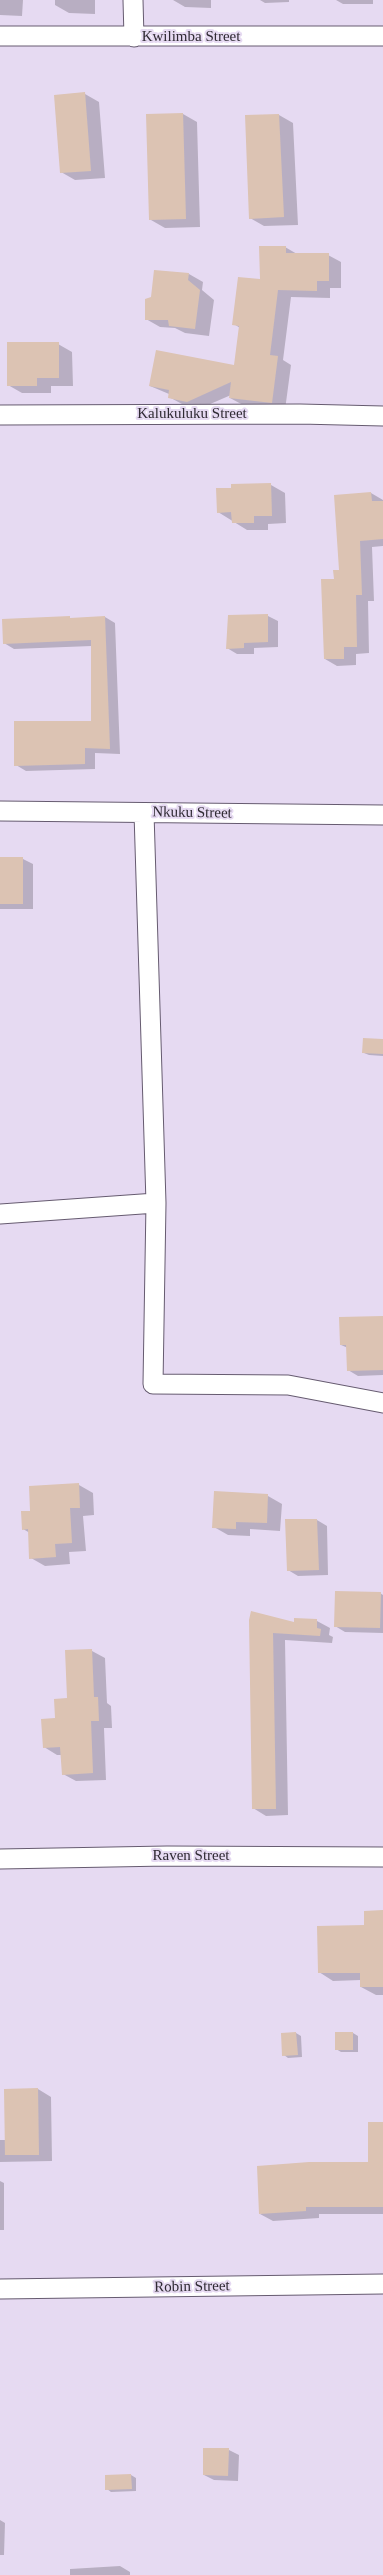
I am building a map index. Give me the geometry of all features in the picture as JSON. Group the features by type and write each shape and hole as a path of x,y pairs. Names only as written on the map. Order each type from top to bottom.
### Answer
{"street":[{"path":"133,0 134,37"},
{"name":"Kwilimba Street","path":"0,36 383,36"},
{"name":"Kalukuluku Street","path":"0,415 300,414 383,416"},
{"name":"Nkuku Street","path":"0,811 383,815"},
{"path":"144,813 156,1202 153,1384 288,1385 383,1403"},
{"path":"0,1214 156,1202"},
{"name":"Raven Street","path":"0,1859 167,1856 383,1856"},
{"name":"Robin Street","path":"0,2289 383,2284"}],"building":[{"path":"85,92 91,171 60,173 54,95"},
{"path":"183,113 186,219 149,220 146,114"},
{"path":"279,114 284,217 249,219 245,115"},
{"path":"259,246 286,246 286,253 329,253 329,281 317,281 317,291 278,290 270,355 278,356 272,403 229,398 231,382 187,402 168,398 169,390 149,386 156,350 234,365 239,326 232,325 238,277 260,279"},
{"path":"154,270 189,273 188,280 200,290 195,329 169,326 168,320 145,320 145,299 151,297"},
{"path":"7,342 59,342 59,378 37,378 37,386 7,386"},
{"path":"271,483 272,516 254,516 254,523 232,523 231,512 217,513 216,488 231,488 231,484"},
{"path":"371,492 372,501 383,501 383,539 360,541 362,595 356,595 357,647 344,647 344,659 324,659 321,579 334,579 333,570 339,570 334,495"},
{"path":"268,614 268,642 244,643 244,648 226,649 228,615"},
{"path":"70,616 70,618 105,616 110,749 85,748 85,764 14,766 14,721 91,721 91,640 3,644 2,619"},
{"path":"0,857 23,857 23,904 0,904"},
{"path":"363,1038 383,1039 383,1054 362,1053"},
{"path":"383,1316 383,1370 347,1371 346,1345 340,1345 339,1317"},
{"path":"79,1483 80,1508 70,1508 72,1543 55,1544 56,1557 29,1559 28,1529 22,1530 21,1511 30,1511 29,1486"},
{"path":"214,1491 268,1494 267,1523 236,1522 236,1529 212,1528"},
{"path":"285,1519 317,1519 319,1570 287,1571"},
{"path":"335,1591 381,1592 380,1628 334,1627"},
{"path":"251,1611 294,1622 294,1618 317,1619 317,1628 321,1629 320,1636 273,1633 276,1809 252,1809 249,1620"},
{"path":"92,1649 94,1697 98,1697 99,1721 91,1721 93,1773 62,1775 60,1747 43,1748 41,1719 55,1718 54,1699 67,1698 65,1650"},
{"path":"383,1910 383,1987 360,1987 360,1973 318,1973 317,1926 364,1925 364,1911"},
{"path":"296,2032 298,2055 282,2056 281,2033"},
{"path":"335,2032 353,2032 353,2050 335,2050"},
{"path":"38,2088 39,2155 5,2155 4,2089"},
{"path":"368,2122 383,2122 383,2207 306,2207 306,2211 259,2214 257,2166 309,2162 368,2162"},
{"path":"203,2448 229,2448 228,2476 203,2475"},
{"path":"131,2474 132,2489 105,2490 105,2475"}]}
